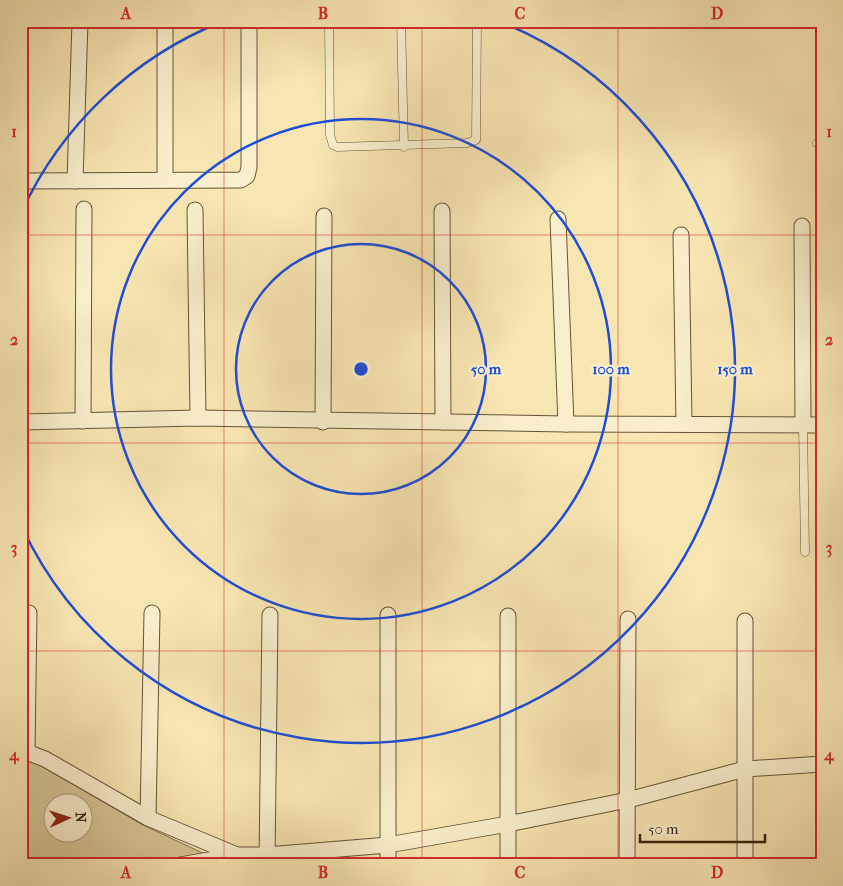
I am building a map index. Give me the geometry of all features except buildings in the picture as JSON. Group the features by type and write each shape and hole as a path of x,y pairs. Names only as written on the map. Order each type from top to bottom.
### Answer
{"street":[{"path":"75,181 80,21"},
{"path":"165,21 166,180"},
{"path":"21,181 242,180 247,176 249,167 249,21"},
{"path":"83,421 84,209"},
{"path":"196,210 198,418"},
{"path":"442,211 443,422"},
{"path":"323,422 324,216"},
{"path":"558,219 566,424"},
{"path":"802,226 804,425"},
{"path":"681,235 684,423"},
{"path":"21,422 198,418 323,422 822,424"},
{"path":"29,613 24,751 45,759 148,818 237,855 267,860 388,845 628,800 745,769 822,764"},
{"path":"148,818 152,613"},
{"path":"267,860 270,615"},
{"path":"388,615 388,865"},
{"path":"508,616 508,865"},
{"path":"628,619 628,865"},
{"path":"745,621 745,865"},
{"path":"180,865 237,855"}],"lane":[{"path":"329,21 330,135 333,145 337,147 404,147 467,144 476,140 477,21"},
{"path":"401,21 404,147"},
{"path":"804,425 805,552"}],"shaded area":[{"path":"21,758 40,765 90,794 42,794 42,844 92,844 92,795 143,825 209,856 183,865 21,865"}]}
